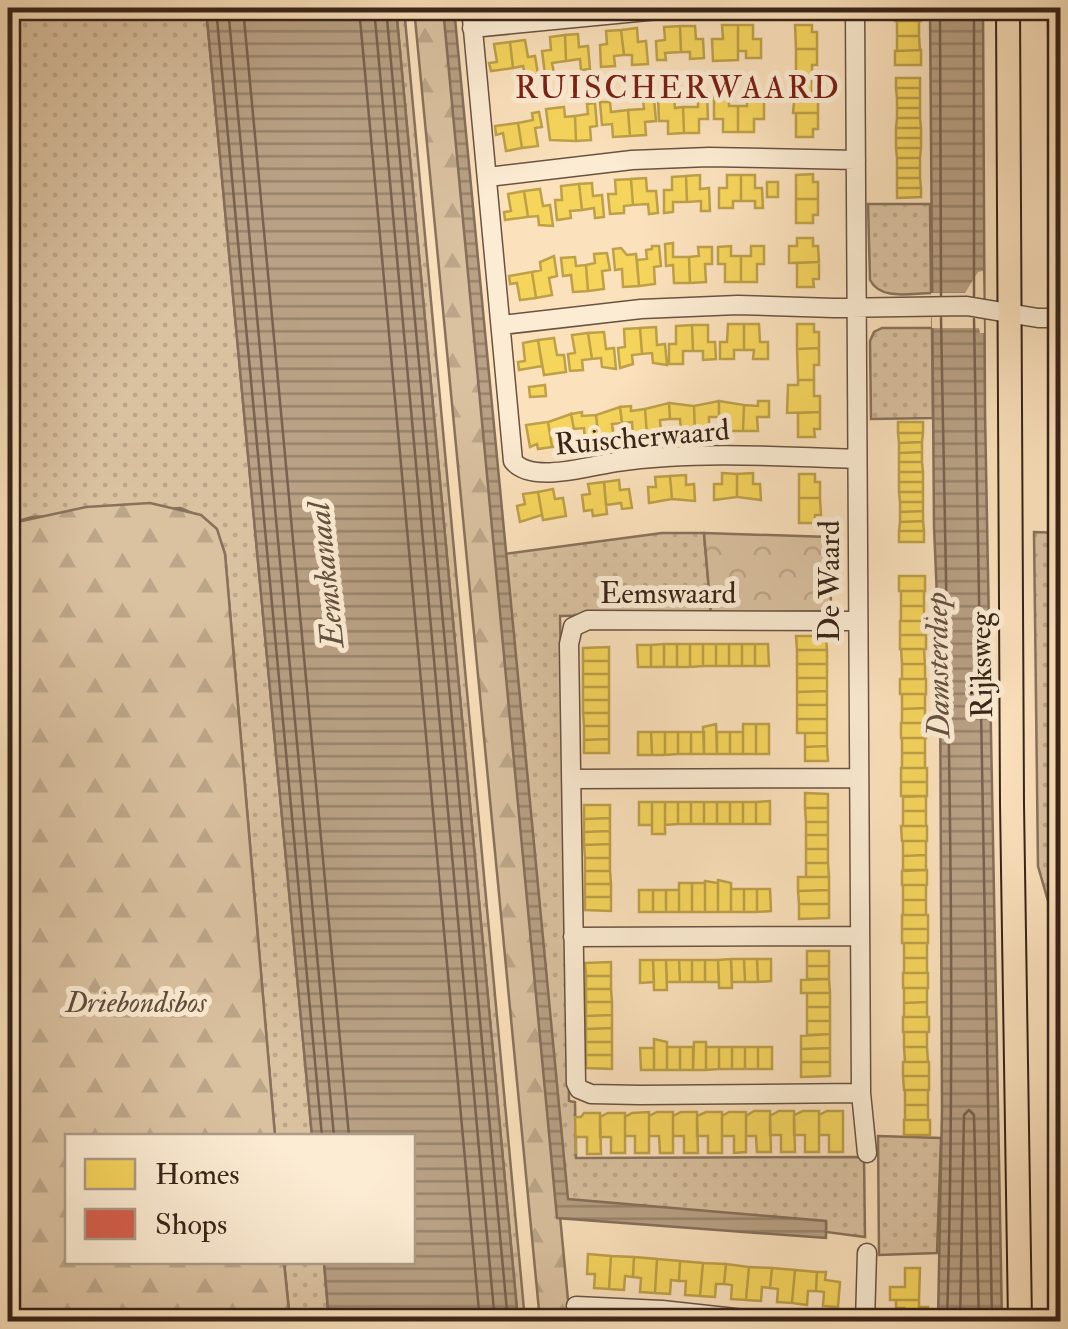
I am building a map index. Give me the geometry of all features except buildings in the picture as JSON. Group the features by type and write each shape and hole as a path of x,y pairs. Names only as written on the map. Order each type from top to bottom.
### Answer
{"main road":[{"name":"Rijksweg","path":"1008,8 1020,1322"}],"street":[{"name":"Ruischerwaard","path":"470,8 513,460 527,473 698,455 856,459"},
{"path":"472,28 623,11 855,8"},
{"name":"De Waard","path":"855,8 861,1093 867,1153"},
{"path":"1058,8 1060,187"},
{"path":"488,178 632,160 856,160"},
{"path":"502,325 661,308 738,305 931,306 1060,318"},
{"name":"Eemswaard","path":"857,621 588,620 573,628 572,937 576,1083 584,1092 861,1093"},
{"path":"571,779 858,778"},
{"path":"572,937 860,936"},
{"path":"865,1322 867,1252"},
{"path":"576,1306 662,1316 773,1322"}],"green space":[{"path":"8,8 206,8 312,1134 275,1134 225,554 218,536 205,519 180,508 32,517 8,524"},
{"path":"396,8 404,8 525,1321 518,1321"},
{"path":"414,8 445,8 570,1321 540,1321"},
{"path":"868,204 930,204 931,293 889,293 870,280"},
{"path":"882,328 932,328 933,418 871,419 870,341 874,332"},
{"name":"Driebondsbos","path":"150,503 201,515 217,529 225,554 275,1134 65,1134 65,1264 284,1264 290,1321 11,1321 8,524 86,507"},
{"path":"1034,532 1060,533 1052,740 1053,841 1048,901 1038,866"},
{"path":"662,533 704,533 711,613 560,616 569,1101 575,1102 576,1158 864,1157 865,1237 826,1232 826,1222 558,1199 496,555"},
{"path":"704,533 830,537 831,611 711,613"},
{"path":"1060,614 1060,852 1055,861 1052,741"},
{"path":"878,1136 941,1138 937,1253 879,1255"},
{"path":"284,1264 324,1264 329,1321 290,1321"}],"water":[{"name":"Eemskanaal","path":"206,8 396,8 518,1321 329,1321 324,1264 415,1264 415,1134 312,1134"},
{"path":"443,8 454,8 568,1199 826,1221 826,1238 557,1218"},
{"path":"930,8 983,8 985,413 1002,1321 938,1321 942,1110 940,667 934,527"}],"pier":[{"path":"983,271 984,333 979,328 932,328 931,293 965,293 978,272"}],"district":[{"name":"RUISCHERWAARD","path":"678,87"}],"water label":[{"name":"Damsterdiep","path":"937,665"}]}
